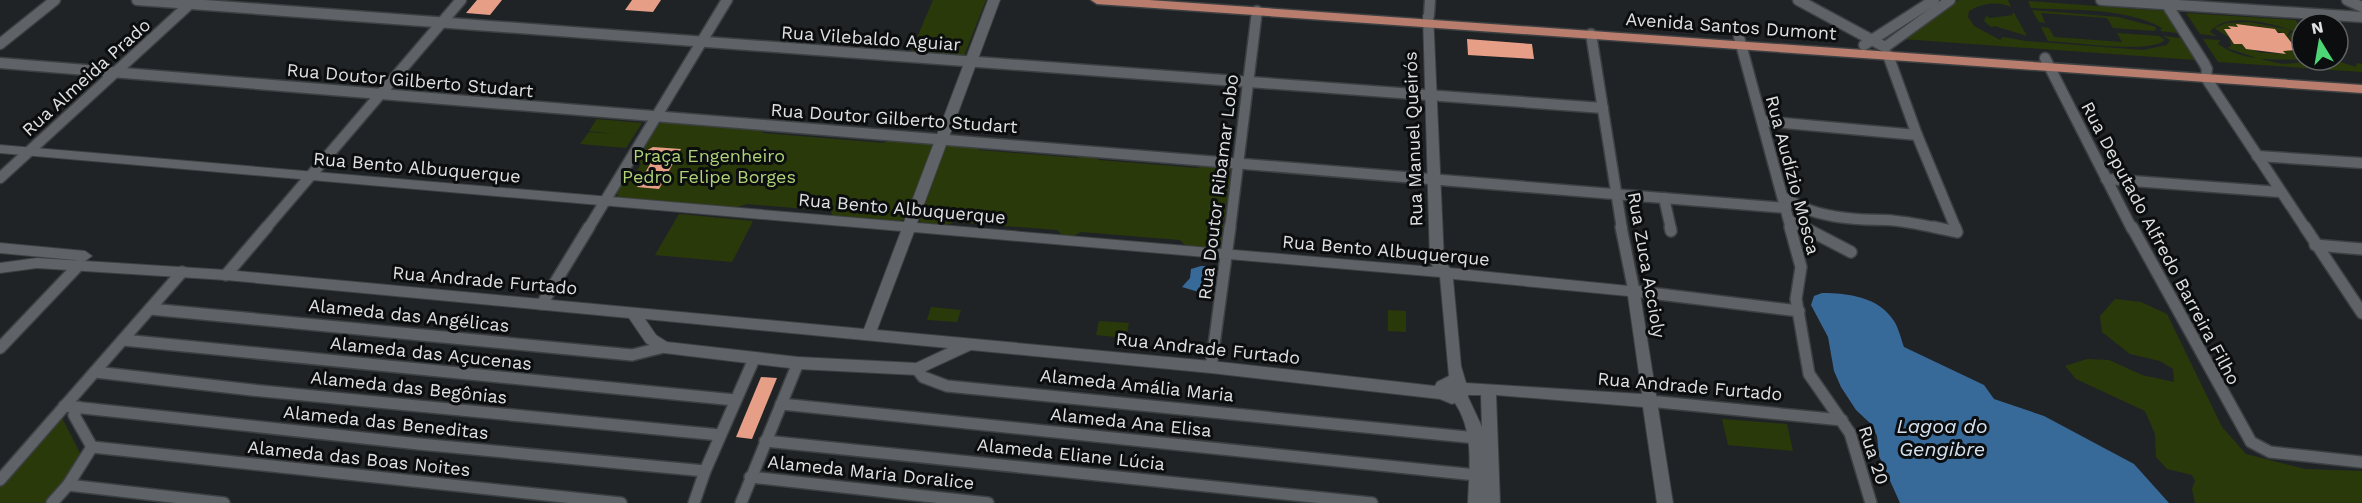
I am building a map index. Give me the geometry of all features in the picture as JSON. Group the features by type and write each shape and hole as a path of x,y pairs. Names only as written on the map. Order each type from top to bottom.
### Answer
{"main road":[{"name":"Avenida Santos Dumont","path":"1097,0 1258,4"},
{"name":"Avenida Santos Dumont","path":"1225,0 1591,34 1878,47 1961,56 2206,73 2362,80"},
{"name":"Avenida Santos Dumont","path":"1429,19 1740,41 1878,47"},
{"name":"Avenida Santos Dumont","path":"2206,73 2362,89"}],"street":[{"path":"0,44 55,0"},
{"name":"Rua Vilebaldo Aguiar","path":"137,0 193,2 700,42 1603,108"},
{"path":"226,275 461,0"},
{"path":"542,304 726,0"},
{"path":"869,334 994,0"},
{"path":"1429,19 1430,0"},
{"path":"1784,202 1835,217 1876,222 1883,220 1908,222 1957,232 1878,47 1798,0"},
{"path":"1878,47 1915,12 1934,0"},
{"path":"2102,0 2165,2 2362,17"},
{"path":"2347,0 2362,7"},
{"path":"1878,47 1946,1"},
{"name":"Rua Almeida Prado","path":"0,178 193,2"},
{"path":"2165,2 2280,192 2362,313"},
{"name":"Rua Doutor Ribamar Lobo","path":"1211,367 1258,4"},
{"path":"1915,12 1924,18"},
{"name":"Rua Manuel Queirós","path":"1429,19 1437,262 1446,273 1456,390"},
{"name":"Rua Zuca Accioly","path":"1591,34 1615,195 1634,291 1665,503"},
{"name":"Rua Audízio Mosca","path":"1740,41 1801,267 1796,294 1809,374 1842,420"},
{"name":"Rua Deputado Alfredo Barreira Filho","path":"2047,62 2106,179 2251,442 2270,452 2362,462"},
{"name":"Rua Doutor Gilberto Studart","path":"0,63 1239,162 1615,195 1784,202"},
{"path":"1762,121 1917,135"},
{"name":"Rua Bento Albuquerque","path":"0,149 1446,273 1634,291 1799,311"},
{"path":"2258,156 2362,163"},
{"path":"2106,179 2280,192"},
{"path":"1664,198 1671,231"},
{"path":"1789,220 1805,227 1828,243 1851,252"},
{"path":"2315,245 2362,249"},
{"name":"Rua Andrade Furtado","path":"0,248 200,267 208,274 1456,390 1488,389 1649,401 1842,420"},
{"path":"0,268 37,263 79,264 208,274"},
{"path":"0,348 79,264"},
{"path":"0,480 182,272"},
{"name":"Alameda das Angélicas","path":"150,309 632,355 664,347 798,363"},
{"path":"633,313 651,339 664,347"},
{"name":"Alameda das Açucenas","path":"123,340 735,400"},
{"path":"917,369 969,344"},
{"path":"694,503 720,435 754,359"},
{"path":"741,503 798,363"},
{"name":"Alameda Amália Maria","path":"798,363 917,369 923,377 947,386 1477,438"},
{"name":"Alameda das Begônias","path":"95,372 252,390 720,435"},
{"path":"1488,389 1492,503"},
{"path":"1456,390 1477,407 1489,425"},
{"path":"1456,390 1472,417 1477,438 1476,503"},
{"name":"Alameda Ana Elisa","path":"781,404 895,418 1476,475"},
{"name":"Alameda das Beneditas","path":"64,406 407,443 705,471"},
{"path":"52,503 68,485 92,447 74,416 78,407"},
{"name":"Rua 20","path":"1842,420 1850,433 1871,503"},
{"name":"Alameda Eliane Lúcia","path":"765,441 1372,503"},
{"name":"Alameda das Boas Noites","path":"92,447 621,503"},
{"name":"Alameda Maria Doralice","path":"750,477 988,503"},
{"path":"68,485 224,503"}],"green space":[{"path":"933,0 986,0 964,56 911,52"},
{"path":"1959,0 2008,0 2011,7 1990,4 1969,11 1968,17 1974,26 2000,40 2003,37 2026,41 2143,50 2167,45 2170,40 2163,36 2180,38 2196,60 1901,38"},
{"path":"2028,1 2164,11 2178,33 2160,31 2162,28 2132,16 2098,11 2031,8"},
{"path":"2032,10 2118,17 2156,27 2155,31 2113,28 2107,18 2041,13 2045,23 2039,22"},
{"path":"2012,13 2027,36 1995,26 1991,27 1984,21 1986,16 1990,18 2013,15"},
{"path":"2186,13 2290,20 2290,30 2255,21 2241,20 2218,25 2210,32 2217,36 2200,34"},
{"path":"2250,22 2290,30 2287,37 2277,31 2257,26 2237,25 2238,27 2229,26 2231,29 2224,29 2234,43 2242,44 2258,52 2285,54 2283,51 2290,51 2290,60 2260,59 2290,63 2290,67 2218,62 2203,39 2220,40 2218,44 2227,49 2257,58 2227,48 2231,46 2230,38 2214,28 2227,23"},
{"path":"2041,27 2049,28 2054,37 2122,42 2117,33 2159,36 2165,40 2157,44 2128,47 2048,41"},
{"path":"2357,63 2362,64 2362,72 2350,71 2350,65 2356,67"},
{"path":"597,119 642,123 626,148 580,144 589,132 615,134 589,131"},
{"name":"Praça Engenheiro Pedro Felipe Borges","path":"665,121 760,129 763,133 884,143 893,138 931,141 933,144 906,218 900,221 832,216 831,211 747,204 735,208 618,197 617,193 623,182 632,179 641,164 637,159 659,124"},
{"path":"949,144 976,146 979,150 1077,158 1088,155 1099,160 1197,168 1206,164 1231,167 1221,246 1217,248 1186,246 1180,240 1081,232 1073,236 1062,235 1057,230 954,222 936,226 923,223 919,221 946,146"},
{"path":"679,214 753,221 732,262 655,255"},
{"path":"2115,299 2141,302 2167,314 2222,427 2246,454 2305,469 2362,471 2362,503 2195,503 2192,489 2195,481 2192,475 2167,469 2156,457 2155,434 2145,411 2076,379 2065,366 2087,359 2109,360 2142,375 2174,382 2173,369 2160,361 2130,354 2102,332 2100,316"},
{"path":"931,307 961,310 957,322 927,320"},
{"path":"1388,310 1406,311 1406,332 1388,331"},
{"path":"1099,321 1129,323 1126,338 1096,335"},
{"path":"61,416 81,455 70,477 47,503 0,503 0,485"},
{"path":"1722,419 1787,424 1793,451 1728,445"}],"water":[{"path":"1207,266 1202,293 1182,287 1190,278 1191,269"},
{"name":"Lagoa do Gengibre","path":"1822,293 1862,298 1880,306 1894,321 1904,347 1984,385 1994,399 2044,416 2134,464 2169,503 1900,503 1879,456 1877,436 1871,424 1856,410 1834,371 1828,337 1811,305 1814,296"}],"building":[{"path":"477,0 502,0 490,15 466,13"},
{"path":"632,0 661,0 653,12 625,10"},
{"path":"2236,24 2275,29 2278,33 2284,33 2290,41 2290,50 2283,51 2286,54 2246,49 2242,44 2234,44 2224,29 2231,29 2228,26 2238,27"},
{"path":"1467,39 1532,44 1534,59 1468,55"},
{"path":"653,147 681,149 659,189 637,187 654,157 642,153"},
{"path":"761,377 777,378 752,439 736,437"}]}
